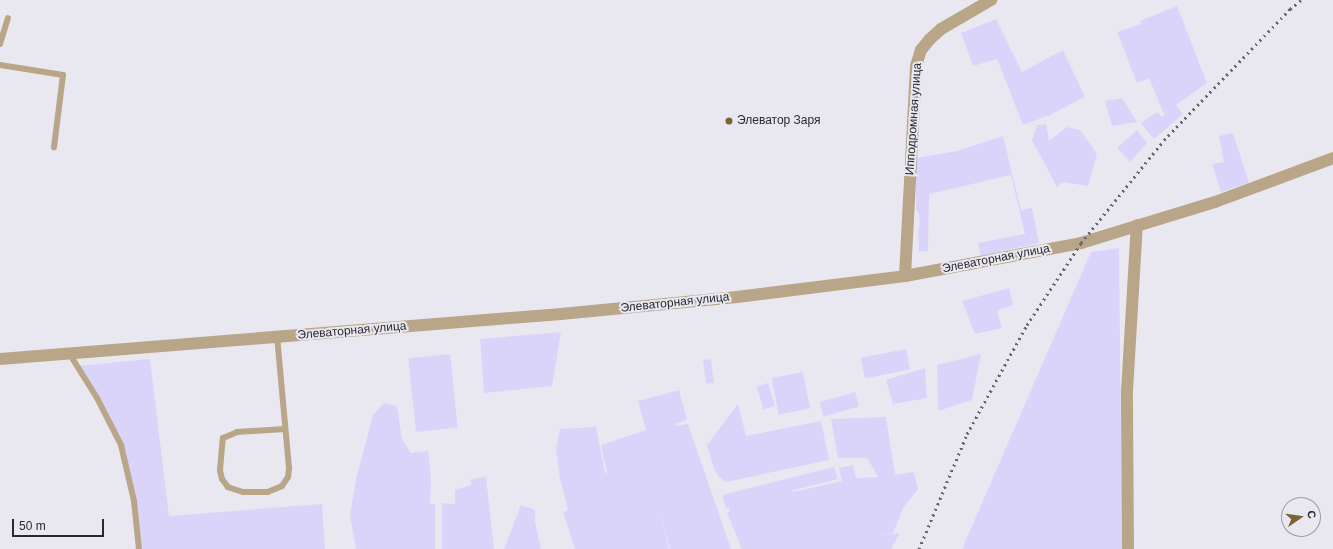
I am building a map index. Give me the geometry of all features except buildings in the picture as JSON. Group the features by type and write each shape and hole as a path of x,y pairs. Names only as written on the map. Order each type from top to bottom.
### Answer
{"street":[{"name":"Ипподромная улица","path":"905,276 916,66 921,50 935,34 991,0"},
{"name":"Элеваторная улица","path":"0,359 561,314 737,297 905,276 1081,243 1215,202 1333,158"},
{"path":"1128,549 1127,391 1137,225"}],"lane":[{"path":"0,44 8,18"},
{"path":"0,65 63,75 54,147"},
{"path":"277,336 289,468 288,476 282,486 268,492 243,492 228,487 222,479 220,470 223,438 237,432 285,429"},
{"path":"69,353 96,398 120,445 134,501 139,549"}],"shaded area":[{"path":"1177,6 1207,83 1176,105 1183,114 1154,139 1141,123 1157,112 1162,117 1170,110 1164,114 1149,78 1137,83 1117,32 1141,24 1140,21"},
{"path":"996,19 1022,72 1063,50 1085,97 1050,115 1023,125 997,59 973,66 961,33"},
{"path":"1122,98 1137,122 1112,126 1105,101"},
{"path":"1046,124 1049,141 1067,127 1080,130 1097,154 1088,186 1062,182 1057,187 1032,140 1037,125"},
{"path":"1137,130 1147,143 1130,162 1117,148"},
{"path":"1233,133 1249,183 1221,192 1212,164 1224,162 1219,136"},
{"path":"1003,136 1021,210 1032,208 1039,243 981,256 978,243 1025,234 1011,175 929,194 928,251 919,252 918,229 920,225 919,214 916,209 916,158 957,151"},
{"path":"1119,248 1122,549 962,549 1091,252"},
{"path":"1009,288 1013,305 997,311 1002,328 975,334 962,301"},
{"path":"561,332 552,386 484,393 480,339"},
{"path":"906,349 910,370 865,378 861,358"},
{"path":"450,354 458,428 416,432 408,358"},
{"path":"981,354 972,400 938,411 937,365"},
{"path":"150,359 169,516 322,504 325,549 137,549 133,487 123,453 77,366"},
{"path":"711,359 714,383 706,384 703,360"},
{"path":"925,368 927,398 893,404 886,380"},
{"path":"803,372 810,408 779,414 772,378"},
{"path":"768,383 775,406 764,409 757,387"},
{"path":"679,390 687,420 675,424 676,426 688,424 731,549 670,549 660,512 669,549 575,549 563,512 568,510 560,479 556,449 560,429 596,427 605,473 607,473 601,445 646,430 638,401"},
{"path":"855,392 859,406 824,417 819,402"},
{"path":"384,403 397,406 402,439 411,453 428,451 431,477 430,504 435,504 435,549 356,549 350,516 356,479 373,415"},
{"path":"738,404 746,436 821,421 829,460 726,482 719,477 714,469 707,445"},
{"path":"886,417 895,475 914,472 918,489 903,508 893,533 875,536 900,533 891,549 742,549 727,513 730,511 729,508 726,509 722,495 834,467 838,479 794,490 793,488 793,492 842,481 839,468 853,465 856,478 878,477 867,458 838,458 831,419"},
{"path":"486,477 494,549 442,549 442,503 455,504 455,490 471,485 471,479"},
{"path":"521,505 535,510 535,522 541,549 504,549"}],"railway":[{"path":"919,549 967,434 1027,325 1081,243 1164,140 1290,9 1301,0"}],"place":[{"name":"Элеватор Заря","path":"729,121"}]}
